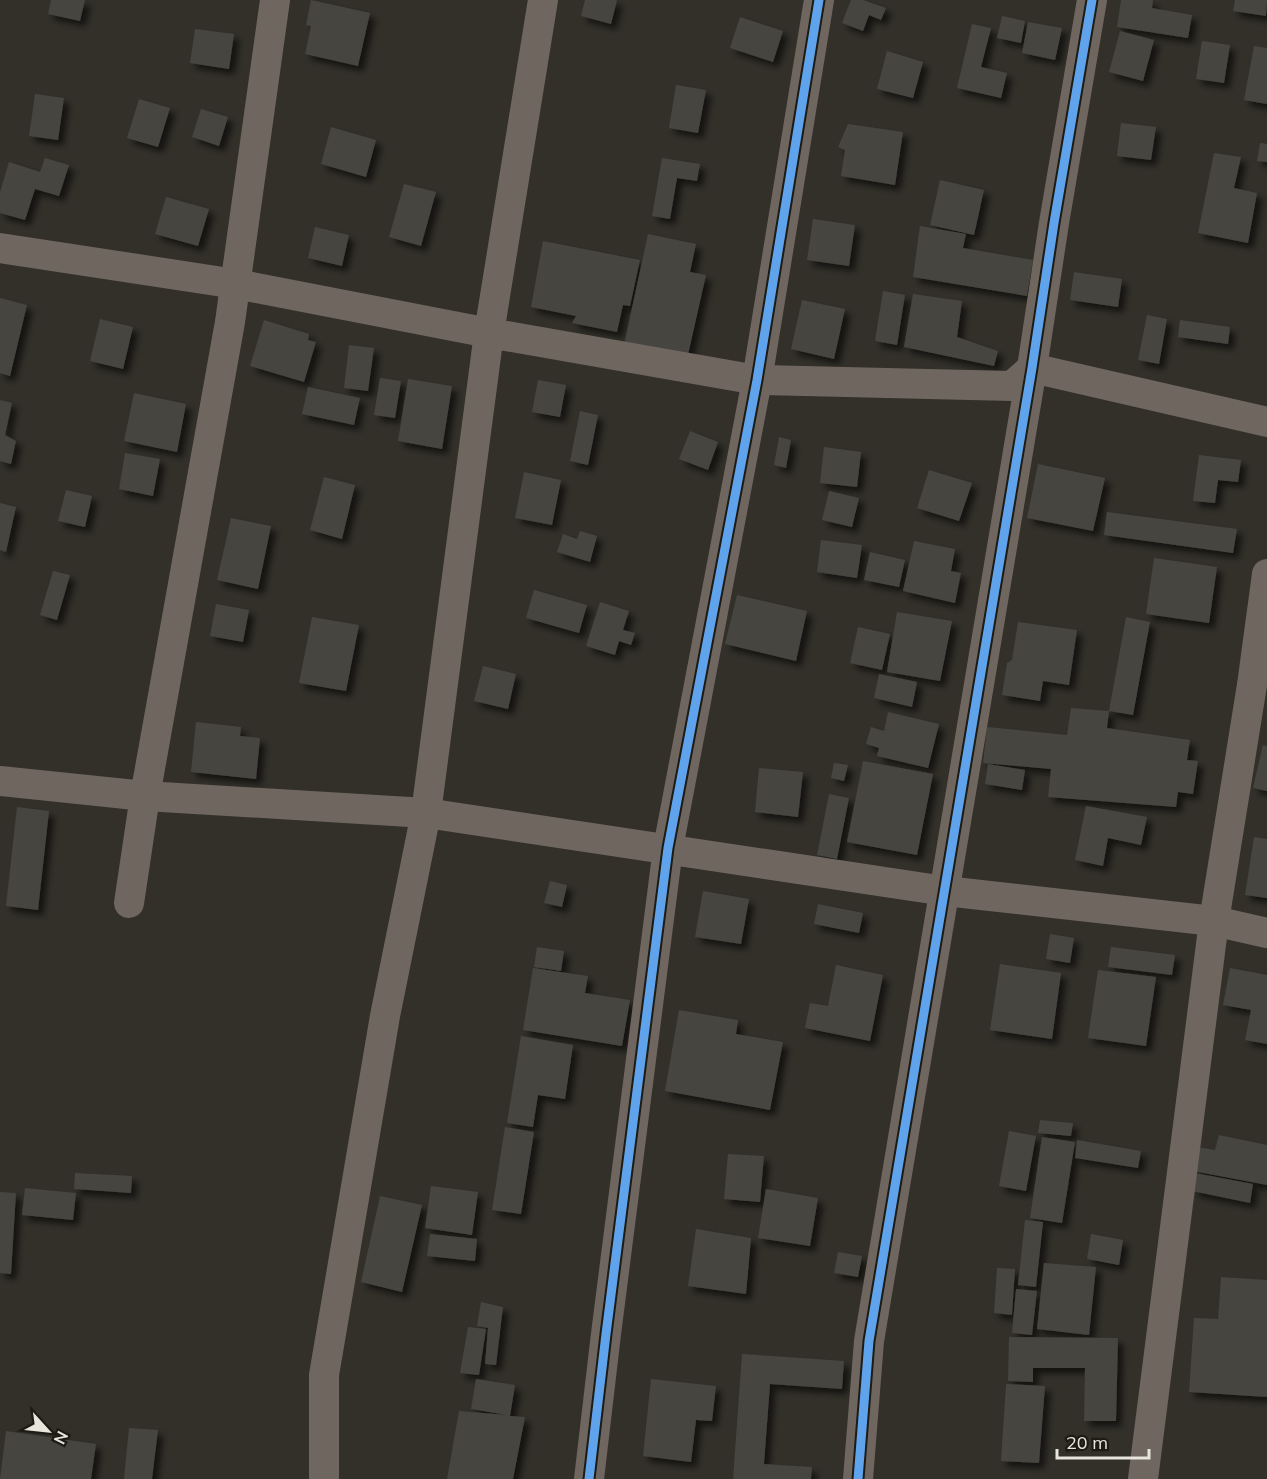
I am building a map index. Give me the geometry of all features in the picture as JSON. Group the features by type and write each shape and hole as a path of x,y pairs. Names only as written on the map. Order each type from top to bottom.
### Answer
{"street":[{"path":"129,903 145,796 236,284 275,0"},
{"path":"324,1479 324,1375 385,1016 426,813 489,333 543,0"},
{"path":"590,1479 606,1334 668,848 756,380 819,0"},
{"path":"858,1479 869,1341 1092,0"},
{"path":"0,248 236,284 489,333 756,380 1012,386 1032,368"},
{"path":"1032,368 1267,422"},
{"path":"1143,1479 1214,921 1252,685 1267,574"},
{"path":"0,781 145,796 426,813 945,891 1214,921 1267,933"}],"building":[{"path":"51,0 85,0 80,21 48,14"},
{"path":"311,0 370,13 358,66 305,54 311,26 306,25"},
{"path":"585,0 617,0 611,24 581,16"},
{"path":"851,0 863,0 886,8 881,20 869,15 863,31 842,23"},
{"path":"1121,0 1153,0 1152,8 1192,15 1188,38 1117,27"},
{"path":"1235,0 1267,0 1266,16 1233,11"},
{"path":"1002,16 1025,21 1021,43 997,38"},
{"path":"740,17 783,31 773,62 730,48"},
{"path":"1028,22 1062,28 1055,60 1022,53"},
{"path":"972,24 991,28 981,67 1007,73 1001,98 957,88"},
{"path":"195,29 234,34 229,69 190,63"},
{"path":"1120,31 1154,40 1143,81 1109,72"},
{"path":"1202,41 1230,45 1224,83 1196,79"},
{"path":"1254,46 1267,48 1267,104 1244,100"},
{"path":"887,51 923,62 913,98 877,89"},
{"path":"676,85 706,90 698,133 669,128"},
{"path":"35,94 64,98 58,140 29,136"},
{"path":"139,99 170,108 158,147 127,138"},
{"path":"201,109 228,117 219,146 192,137"},
{"path":"1121,123 1156,127 1151,160 1117,156"},
{"path":"848,124 903,132 895,185 841,176 845,150 838,147"},
{"path":"331,127 376,140 366,177 321,164"},
{"path":"1260,143 1267,144 1267,162 1257,161"},
{"path":"1214,153 1241,157 1234,188 1257,193 1248,243 1198,233"},
{"path":"45,158 69,165 59,196 35,189 25,220 0,213 0,192 9,162 40,172"},
{"path":"662,158 700,164 697,181 677,178 670,219 652,216"},
{"path":"940,180 984,190 974,235 930,225"},
{"path":"404,184 436,192 421,246 389,237"},
{"path":"166,197 209,209 198,246 155,234"},
{"path":"813,219 855,225 849,266 807,260"},
{"path":"920,226 966,234 963,248 1033,260 1027,296 913,277"},
{"path":"315,227 349,235 342,266 308,258"},
{"path":"648,234 696,244 690,272 706,275 687,359 624,345"},
{"path":"543,241 640,260 630,306 623,305 617,332 572,323 576,316 531,307"},
{"path":"1074,272 1122,279 1118,307 1070,300"},
{"path":"883,291 905,295 897,345 875,341"},
{"path":"913,294 962,301 957,337 998,351 994,366 904,347"},
{"path":"0,298 27,305 10,376 0,373"},
{"path":"802,300 845,309 834,359 791,349"},
{"path":"1147,315 1167,319 1159,364 1138,360"},
{"path":"100,319 133,327 123,369 90,361"},
{"path":"264,320 309,334 308,340 316,342 304,382 250,366"},
{"path":"1180,320 1230,327 1228,344 1178,337"},
{"path":"349,345 374,348 368,391 344,388"},
{"path":"380,378 401,381 395,418 374,415"},
{"path":"408,379 452,386 442,449 398,441"},
{"path":"538,380 566,385 560,417 532,412"},
{"path":"308,387 360,398 354,425 302,414"},
{"path":"134,393 186,404 177,452 124,441"},
{"path":"0,400 12,403 5,435 16,441 11,464 0,461"},
{"path":"580,411 598,415 588,465 570,461"},
{"path":"690,431 718,442 708,470 679,459"},
{"path":"779,437 791,440 786,468 774,465"},
{"path":"824,447 861,452 857,487 820,483"},
{"path":"125,453 160,459 153,496 119,489"},
{"path":"1199,455 1241,460 1238,482 1218,480 1215,503 1193,501"},
{"path":"1038,464 1105,478 1093,531 1027,518"},
{"path":"929,470 972,483 959,521 917,508"},
{"path":"524,472 561,480 552,525 515,518"},
{"path":"324,477 355,485 342,539 310,530"},
{"path":"66,490 92,496 85,527 58,521"},
{"path":"829,491 859,498 852,527 822,520"},
{"path":"0,503 16,507 6,552 0,550"},
{"path":"1107,512 1237,529 1233,553 1104,535"},
{"path":"231,518 271,526 258,589 217,580"},
{"path":"580,531 597,536 590,562 557,552 563,534 577,539"},
{"path":"821,540 862,545 857,578 817,572"},
{"path":"914,541 955,549 951,571 961,573 955,603 903,591"},
{"path":"870,552 905,560 899,587 864,580"},
{"path":"1154,558 1217,567 1209,623 1146,614"},
{"path":"53,571 70,575 57,620 40,615"},
{"path":"534,590 587,605 579,633 526,618"},
{"path":"737,595 807,611 796,661 725,644"},
{"path":"600,602 629,611 623,630 635,633 631,645 619,641 615,655 586,646"},
{"path":"216,604 249,610 243,642 210,636"},
{"path":"897,612 952,621 940,681 887,672"},
{"path":"312,617 359,625 346,691 299,683"},
{"path":"1126,617 1150,622 1133,715 1109,711"},
{"path":"1018,622 1077,630 1069,685 1043,681 1040,701 1002,695 1007,663 1012,660"},
{"path":"858,627 890,634 882,670 850,663"},
{"path":"483,666 516,674 508,709 474,701"},
{"path":"879,674 917,682 912,707 874,698"},
{"path":"1071,708 1109,711 1107,728 1190,740 1187,760 1198,761 1193,794 1178,792 1176,807 1048,797 1051,769 983,763 987,727 1067,735"},
{"path":"888,712 939,724 928,768 877,756 879,748 866,744 871,727 884,731"},
{"path":"196,722 241,727 240,736 260,738 256,779 191,772"},
{"path":"1263,745 1267,746 1267,791 1253,788"},
{"path":"863,761 933,774 917,855 847,842"},
{"path":"834,763 848,765 844,781 831,778"},
{"path":"988,764 1025,770 1022,790 985,784"},
{"path":"759,768 803,772 798,817 755,812"},
{"path":"829,794 849,798 837,859 817,855"},
{"path":"1086,806 1147,817 1141,845 1108,838 1103,866 1075,860"},
{"path":"17,807 49,811 38,910 6,906"},
{"path":"1254,837 1267,839 1267,898 1245,895"},
{"path":"550,881 567,885 562,907 544,903"},
{"path":"703,891 749,899 741,944 695,937"},
{"path":"818,904 863,913 859,933 814,924"},
{"path":"1050,934 1074,938 1070,963 1046,959"},
{"path":"537,947 564,951 561,971 534,967"},
{"path":"1111,947 1175,955 1172,975 1108,967"},
{"path":"1000,964 1061,973 1052,1039 990,1030"},
{"path":"836,965 883,975 870,1041 805,1028 810,1003 828,1006"},
{"path":"533,968 588,976 585,993 630,1000 622,1046 523,1030"},
{"path":"1230,968 1267,975 1267,1044 1245,1040 1251,1010 1223,1005"},
{"path":"1098,970 1156,977 1146,1046 1088,1038"},
{"path":"679,1010 738,1020 736,1034 783,1042 770,1110 665,1091"},
{"path":"521,1036 573,1045 565,1099 538,1095 533,1127 507,1123"},
{"path":"1040,1120 1073,1123 1071,1136 1038,1133"},
{"path":"505,1127 534,1132 521,1214 492,1210"},
{"path":"1009,1131 1036,1136 1026,1191 999,1186"},
{"path":"1219,1135 1267,1145 1267,1185 1193,1171 1197,1147 1215,1150"},
{"path":"1042,1137 1075,1142 1062,1223 1030,1218"},
{"path":"1077,1140 1141,1151 1138,1168 1075,1158"},
{"path":"728,1154 764,1156 760,1202 724,1199"},
{"path":"75,1173 132,1176 131,1193 74,1189"},
{"path":"1195,1173 1253,1184 1250,1203 1192,1191"},
{"path":"431,1186 478,1192 472,1235 425,1228"},
{"path":"25,1188 76,1193 73,1220 22,1215"},
{"path":"766,1189 818,1198 810,1246 758,1238"},
{"path":"0,1192 16,1193 11,1274 0,1273"},
{"path":"380,1196 422,1205 402,1292 361,1282"},
{"path":"1025,1220 1043,1222 1036,1287 1018,1285"},
{"path":"696,1229 751,1238 746,1294 688,1286"},
{"path":"430,1234 477,1239 475,1261 427,1256"},
{"path":"1091,1234 1123,1240 1119,1265 1087,1259"},
{"path":"838,1252 862,1256 858,1277 834,1273"},
{"path":"1044,1263 1096,1267 1089,1335 1037,1329"},
{"path":"997,1268 1015,1269 1012,1315 994,1313"},
{"path":"1221,1277 1267,1280 1267,1397 1189,1392 1194,1318 1218,1319"},
{"path":"1016,1289 1037,1291 1032,1335 1012,1333"},
{"path":"481,1302 503,1307 496,1365 485,1364 488,1328 477,1326"},
{"path":"468,1327 486,1329 479,1375 460,1373"},
{"path":"1009,1337 1118,1338 1116,1421 1084,1421 1085,1368 1033,1368 1033,1382 1008,1381"},
{"path":"742,1354 844,1361 842,1389 770,1384 764,1464 812,1467 811,1479 733,1479"},
{"path":"476,1379 515,1385 510,1416 525,1417 513,1479 447,1479 459,1411 507,1415 471,1409"},
{"path":"651,1379 716,1386 712,1421 696,1420 691,1462 643,1456"},
{"path":"1006,1384 1045,1386 1039,1463 1001,1461"},
{"path":"129,1428 158,1430 152,1479 124,1479"},
{"path":"6,1431 96,1444 91,1479 0,1479"}],"cycle path":[{"path":"589,1479 668,848 757,380 819,0"},
{"path":"858,1479 869,1341 1092,0"}]}
